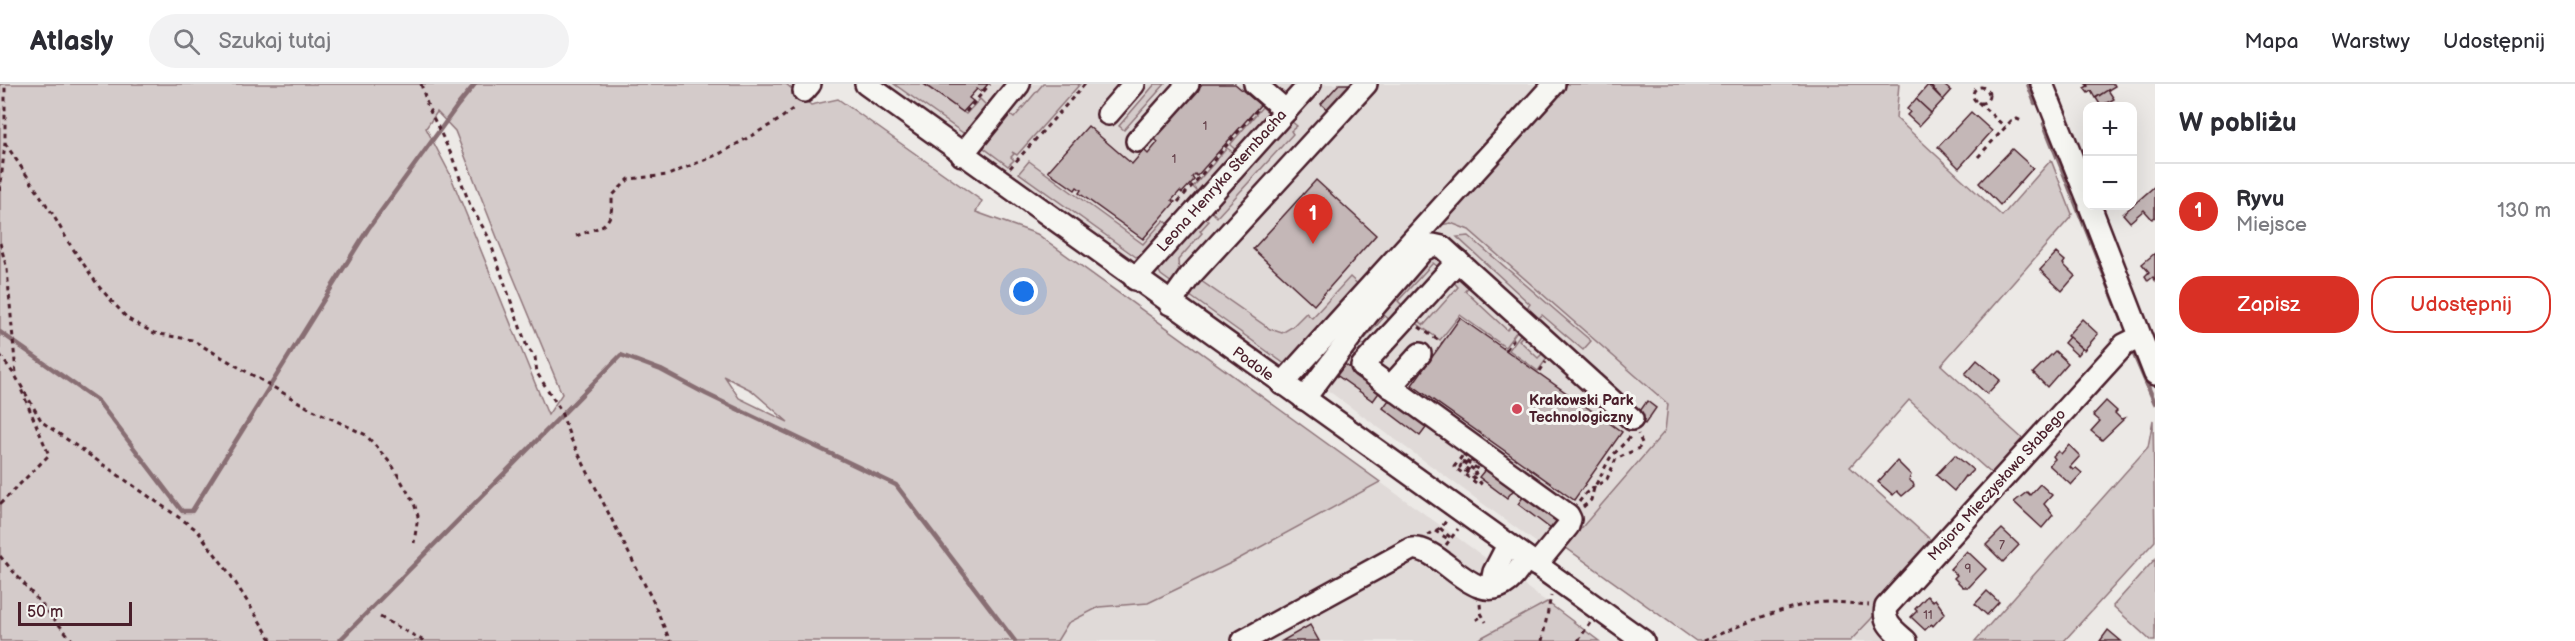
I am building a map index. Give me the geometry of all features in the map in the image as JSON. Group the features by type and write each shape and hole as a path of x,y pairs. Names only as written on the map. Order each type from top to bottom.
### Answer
{"street":[{"name":"Podole","path":"866,84 1643,641"},
{"path":"962,155 1019,84"},
{"path":"1108,114 1134,84"},
{"path":"1137,141 1188,84"},
{"path":"1255,84 1286,111"},
{"name":"Leona Henryka Sternbacha","path":"1135,279 1310,84"},
{"path":"1170,304 1190,276 1366,84"},
{"path":"1282,384 1554,84"},
{"path":"2042,84 2083,186"},
{"path":"2092,210 2155,374"},
{"path":"1304,399 1367,315 1423,250 1433,245 1442,247 1458,261 1632,425"},
{"path":"1243,641 1411,549 1425,550 1461,578 1479,586 1491,587 1509,581 1569,525 1568,515 1362,366 1458,261"},
{"name":"Majora Mieczysława Słabego","path":"1887,615 2124,345 2140,337"},
{"path":"1390,387 1420,354"},
{"path":"1491,587 1494,572 1508,545"},
{"path":"1887,615 1906,641"}],"path":[{"path":"0,191 5,143 5,84"},
{"path":"421,84 428,107 451,154 470,205 488,236 527,347 535,357 537,373 560,409 570,437 670,641"},
{"path":"966,112 990,84"},
{"path":"1009,170 1085,84"},
{"path":"576,236 606,224 612,215 612,196 629,179 668,175 721,153 784,117 796,106 807,88"},
{"path":"1976,100 1983,102 1987,99 1989,93 1986,89 1976,89 1974,93 1976,100 2005,128"},
{"path":"1178,202 1262,105"},
{"path":"1978,157 2005,128 2017,119 2024,122"},
{"path":"5,143 100,288 128,319 154,333 192,340 300,403 366,435 392,465 414,503 418,516 414,543"},
{"path":"0,243 7,269 16,377 49,455 0,504"},
{"path":"1406,318 1442,343"},
{"path":"0,355 16,377 42,422 197,530 230,574 272,641"},
{"path":"1632,425 1627,442 1614,453 1594,488 1592,500 1582,508 1576,507 1586,493 1594,488 1607,479 1616,459 1639,448 1642,443 1641,438 1632,425"},
{"path":"1463,454 1481,467 1479,470 1465,460 1463,462 1477,472 1475,474 1461,465 1460,467 1481,483 1479,485 1454,467 1463,454"},
{"path":"1446,520 1440,528 1433,532 1450,539"},
{"path":"1440,528 1450,539"},
{"path":"1450,539 1458,528"},
{"path":"0,556 73,641"},
{"path":"1542,641 1551,596"},
{"path":"1703,641 1749,622 1794,608 1827,602 1887,615"},
{"path":"380,617 424,641"},
{"path":"1476,620 1483,617 1490,621"},
{"path":"1578,641 1590,623"}],"shaded area":[{"path":"0,84 786,84 811,105 838,99 982,201 976,212 1037,234 1380,482 1233,562 1148,603 1099,607 1068,623 1057,641 0,641","holes":["437,112 455,131 562,394 548,415 449,172 426,128","725,377 751,390 788,422 739,398"]},
{"path":"876,84 1545,84 1283,378"},
{"path":"894,84 923,84 966,114 980,99 989,108 966,135"},
{"path":"1043,84 1080,84 1017,155 1012,152 1014,154 1011,157 1014,160 1008,166 980,145 1005,111 1014,118"},
{"path":"1155,84 1165,84 1124,130 1119,126"},
{"path":"1563,84 1899,84 1896,118 2002,216 2051,160 2072,214 2070,218 1941,365 2024,440 1993,475 1909,400 1850,467 1932,541 1871,619 1850,641 1696,641 1565,547 1665,431 1668,404 1469,230 1451,223 1435,226"},
{"path":"1262,107 1269,113 1236,150 1230,145"},
{"path":"1291,121 1297,126 1291,131 1293,134 1217,217 1210,210"},
{"path":"1227,148 1234,153 1198,192 1193,187"},
{"path":"1029,161 1143,244 1164,220 1169,224 1141,255 1136,257 1019,173"},
{"path":"1204,217 1209,221 1200,231 1202,233 1178,260 1179,274 1172,283 1161,275 1158,269"},
{"path":"1451,222 1469,230 1669,404 1665,431 1556,557 1308,376 1435,226"},
{"path":"1469,236 1591,341 1583,350 1542,315 1534,323 1523,313 1530,304 1457,237"},
{"path":"1429,253 1444,260 1442,270 1433,263 1398,301 1406,309 1394,323 1385,316 1361,343 1369,350 1357,357 1350,354"},
{"path":"1458,275 1472,283 1465,291 1507,330 1515,322 1520,327 1505,347 1460,315 1440,340 1412,320 1415,317 1424,325 1458,287 1450,278"},
{"path":"1350,277 1361,287 1289,367 1186,293 1197,281 1201,281 1270,329 1282,333 1306,313 1312,318"},
{"path":"1523,330 1526,332 1519,340 1538,358 1546,350 1550,354 1538,371 1509,350"},
{"path":"2153,420 2155,541 2064,641 1975,641 2148,447"},
{"path":"1380,482 1547,602 1475,641 1057,641 1068,623 1100,607 1148,603 1233,562"},
{"path":"2155,559 2155,641 2151,641 2113,606"},
{"path":"1547,602 1599,641 1475,641"},
{"path":"1871,619 1894,641 1850,641"}],"building":[{"path":"924,84 988,84 981,92 977,89 969,98 973,101 963,112"},
{"path":"1202,84 1235,84 1260,105 1197,176 1195,174 1192,177 1194,180 1172,200 1175,202 1143,239 1079,193 1081,190 1077,187 1075,190 1048,171 1088,126 1132,164 1144,150 1148,154 1158,142 1154,138"},
{"path":"1339,84 1357,84 1331,113 1321,104"},
{"path":"1929,84 1947,84 1945,86 1951,91 1943,100"},
{"path":"2086,84 2114,84 2115,86 2095,98 2091,91 2088,93 2084,88 2088,86"},
{"path":"1928,85 1943,100 1931,113 1916,99"},
{"path":"2108,90 2114,99 2108,102 2098,102 2096,98"},
{"path":"1916,99 1931,113 1919,126 1907,115 1910,112 1907,109"},
{"path":"1971,112 1992,131 1959,168 1938,147"},
{"path":"2012,149 2033,168 2000,205 1979,183"},
{"path":"1316,180 1376,235 1314,305 1253,249"},
{"path":"2155,186 2155,217 2152,219 2144,210 2130,222 2123,214 2128,210 2137,210 2137,202"},
{"path":"2056,253 2065,261 2063,264 2075,276 2062,291 2040,270"},
{"path":"2155,253 2155,280 2153,277 2148,281 2145,276 2149,272 2142,264"},
{"name":"Krakowski Park Technologiczny","path":"1460,318 1622,432 1574,500 1412,385"},
{"path":"2082,319 2098,334 2084,350 2067,336"},
{"path":"2069,337 2082,349 2077,355 2064,343"},
{"path":"2055,351 2068,363 2047,387 2033,373"},
{"path":"1977,360 2000,380 1987,394 1965,374"},
{"path":"1343,363 1381,390 1373,401 1335,374"},
{"path":"1391,397 1429,424 1420,436 1383,408"},
{"path":"1647,401 1656,408 1645,424 1636,417"},
{"path":"2106,401 2117,411 2115,413 2121,419 2125,418 2102,440 2091,431 2100,421 2093,415"},
{"path":"2069,445 2080,456 2070,467 2082,473 2071,485 2049,465 2055,459 2053,456 2058,451 2061,454"},
{"path":"1955,455 1973,470 1965,476 1954,491 1936,475"},
{"path":"1897,461 1911,475 1909,480 1914,486 1902,496 1897,491 1893,495 1878,482"},
{"path":"1488,466 1516,487 1507,498 1479,477"},
{"path":"2040,484 2052,495 2044,504 2053,515 2042,528 2014,502 2027,492 2030,495"},
{"path":"1526,493 1563,520 1555,532 1518,504"},
{"path":"2002,529 2019,545 2003,562 1986,545"},
{"path":"1967,551 1986,569 1969,587 1963,587 1954,578 1957,575 1950,569"},
{"path":"1987,591 1999,602 1987,615 1975,604"},
{"path":"1927,596 1933,601 1935,599 1945,613 1933,626 1931,624 1925,630 1911,617"},
{"path":"1310,625 1319,641 1282,641"},
{"path":"2108,630 2121,641 2100,641"}],"waterway":[{"path":"0,332 98,401 182,511 192,511 368,229 475,84"},
{"path":"2028,84 2035,103"},
{"path":"2044,124 2123,322"},
{"path":"2133,352 2155,403"},
{"path":"339,641 621,355 661,370 896,485 1015,641"}],"place":[{"name":"Ryvu","path":"1313,244"},
{"name":"Krakowski Park Technologiczny","path":"1517,409"}]}
